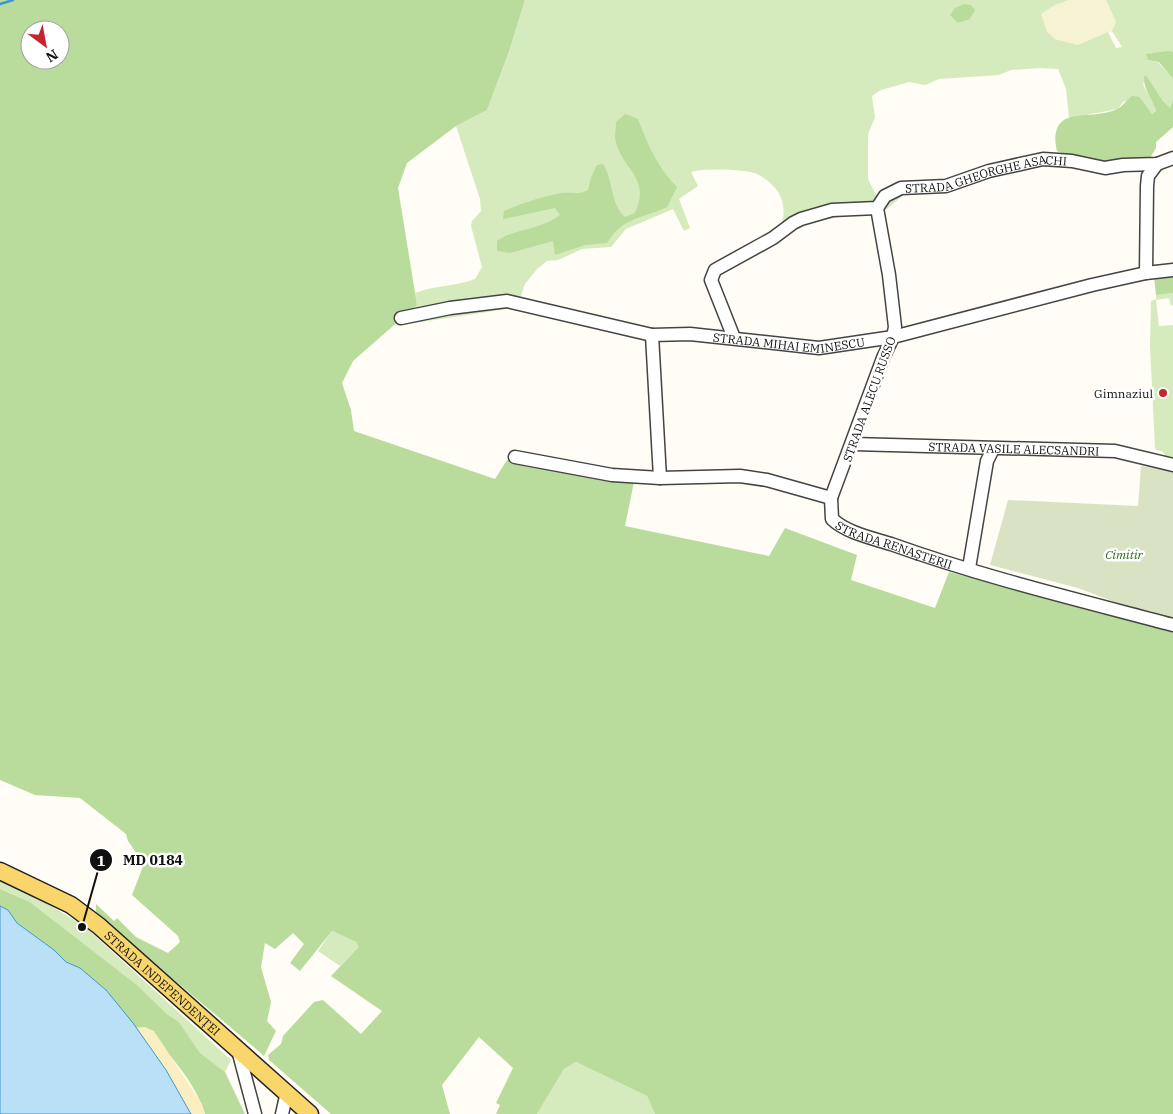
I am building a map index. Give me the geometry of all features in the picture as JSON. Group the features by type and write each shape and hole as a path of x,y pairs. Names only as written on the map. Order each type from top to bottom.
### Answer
{"main road":[{"name":"STRADA INDEPENDENȚEI","path":"0,871 57,898 83,914 310,1114"}],"street":[{"name":"STRADA GHEORGHE ASACHI","path":"877,208 885,196 901,188 946,186 989,171 1043,159 1072,161 1106,168 1123,165 1157,164 1173,158"},
{"path":"1146,273 1146,186 1148,176 1157,164"},
{"path":"734,338 712,280 718,267 773,238 801,219 832,210 877,208"},
{"name":"STRADA ALECU RUSSO","path":"831,498 853,444 895,327 889,275 877,208"},
{"name":"STRADA MIHAI EMINESCU","path":"401,318 450,308 506,301 652,335 690,334 819,348 893,337 1092,285 1146,273 1173,270"},
{"path":"652,335 660,478"},
{"path":"873,340 883,358"},
{"name":"STRADA VASILE ALECSANDRI","path":"853,444 1115,451 1173,465"},
{"path":"969,568 987,461 993,449"},
{"path":"515,457 612,475 660,478 740,476 767,480 831,498"},
{"name":"STRADA RENAȘTERII","path":"831,498 832,519 838,525 920,554 1065,598 1173,625"},
{"path":"238,1050 256,1114"},
{"path":"282,1114 287,1092"}],"shaded area":[{"path":"1069,0 1106,0 1116,22 1112,31 1078,45 1055,39 1046,32 1041,14 1055,5"}],"green space":[{"path":"0,0 525,0 509,52 487,110 456,126 407,163 398,188 417,305 353,361 342,383 351,410 354,431 495,479 507,460 634,482 625,526 769,556 785,528 857,555 851,580 935,608 949,572 1173,630 1173,1114 655,1114 647,1096 576,1062 564,1069 537,1114 496,1114 500,1105 496,1103 513,1068 479,1037 442,1085 450,1114 331,1114 269,1060 268,1055 281,1044 283,1036 314,1002 323,1000 361,1034 382,1011 331,976 359,947 356,942 332,931 300,971 290,963 304,944 293,933 275,949 265,943 261,967 271,1002 267,1021 276,1031 264,1056 96,912 96,904 114,921 117,918 136,937 168,953 180,942 178,936 132,895 144,864 128,841 126,834 80,798 35,795 0,780"},
{"path":"525,0 1069,0 1055,5 1041,14 1047,32 1055,39 1078,45 1108,32 1116,48 1122,47 1112,31 1116,22 1106,0 1173,0 1173,52 1147,54 1148,60 1158,62 1173,79 1173,100 1170,109 1146,75 1143,85 1153,101 1156,111 1152,114 1140,97 1123,102 1118,109 1069,118 1066,89 1058,69 1040,68 1011,70 999,75 939,79 925,85 909,82 881,90 872,96 875,118 868,134 868,179 876,195 901,183 905,194 883,212 849,215 800,225 781,225 784,209 780,195 764,178 752,172 744,171 705,170 691,172 698,186 679,199 690,228 684,231 673,209 626,229 611,247 582,249 558,260 547,261 537,269 525,284 520,298 525,311 507,309 395,326 417,305 415,293 475,279 482,267 471,226 472,221 481,211 480,199 456,126 487,110 509,53"},
{"path":"964,4 971,5 975,10 970,19 958,23 950,15 955,8"},
{"path":"1173,52 1173,79 1159,62 1148,60 1146,54"},
{"path":"1146,75 1163,101 1170,108 1173,100 1173,127 1156,142 1156,148 1150,158 1107,165 1067,156 1057,151 1056,136 1059,126 1065,120 1074,116 1107,113 1121,107 1132,96 1140,97 1152,114 1156,111 1145,86 1144,77"},
{"path":"625,114 638,119 649,147 659,164 677,187 667,207 626,223 613,234 607,243 585,245 555,255 553,241 510,253 497,251 497,241 504,237 545,224 560,215 555,208 503,219 504,211 546,196 588,190 591,177 597,165 603,164 620,212 625,217 635,213 640,190 633,173 618,149 615,138 616,122"},
{"path":"1173,275 1173,293 1156,295 1154,277"},
{"name":"Gimnaziul","path":"1173,293 1173,305 1171,306 1169,298 1156,300 1159,326 1173,325 1173,458 1166,458 1163,452 1155,449 1150,346 1151,301 1156,299 1156,295"},
{"name":"Cimitir","path":"1141,466 1173,471 1173,620 1143,613 1078,588 990,565 1008,500 1138,506"},
{"path":"0,878 25,890 84,926 231,1060 225,1072 200,1053 179,1022 167,1014 137,985 30,902 0,889"},
{"path":"0,889 30,902 137,985 167,1014 179,1022 200,1053 225,1072 245,1114 205,1114 187,1079 145,1027 136,1028 106,990 80,968 66,962 54,950 17,923 8,910 0,906"},
{"path":"332,931 356,942 360,947 340,966 318,951"},
{"path":"576,1062 647,1096 655,1114 537,1114 564,1069"}],"sand":[{"path":"145,1027 154,1031 202,1104 205,1114 191,1114 166,1070 136,1028"}],"water":[{"path":"0,906 8,910 17,923 54,950 66,962 80,968 106,990 133,1023 166,1070 191,1114 0,1114"}],"waterway":[{"path":"0,4 13,0"}],"place":[{"name":"Gimnaziul","path":"1163,393"},
{"name":"MD 0184","path":"82,927"}]}
